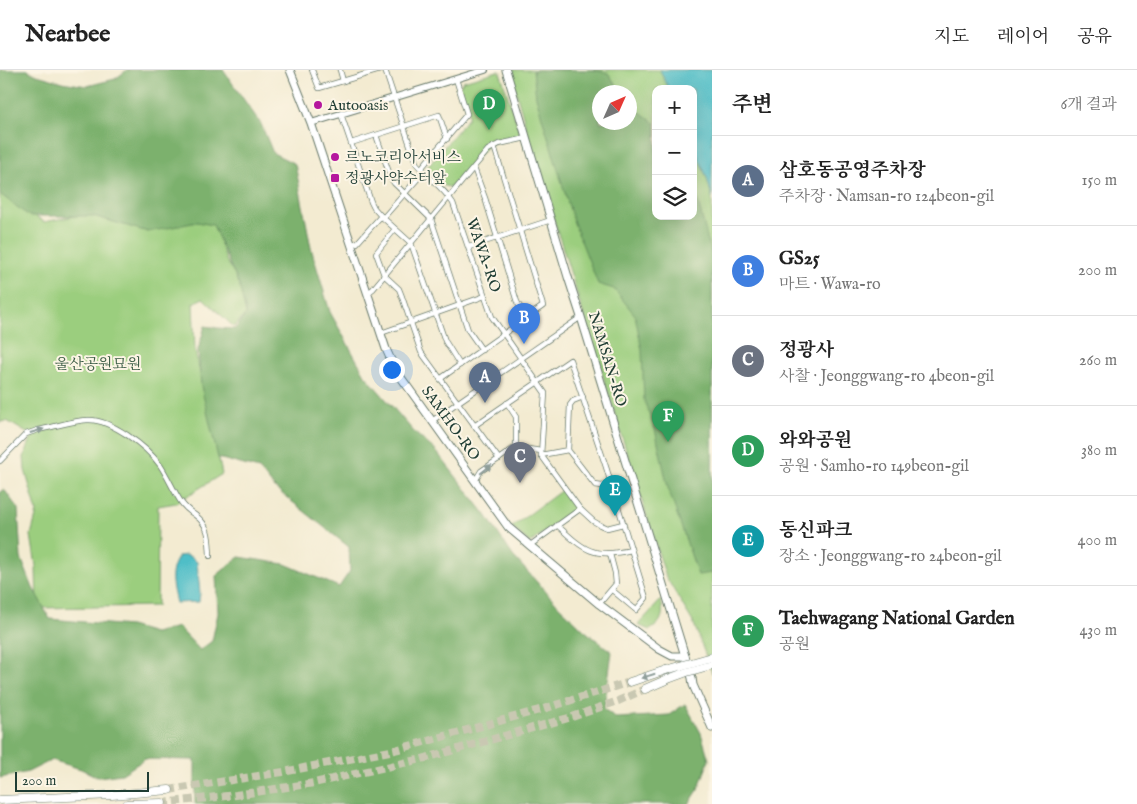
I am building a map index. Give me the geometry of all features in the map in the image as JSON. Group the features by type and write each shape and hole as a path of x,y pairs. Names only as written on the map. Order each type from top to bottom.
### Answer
{"highway":[{"path":"630,682 712,657"},
{"path":"645,689 687,672 712,665"},
{"path":"0,800 112,796 170,790"},
{"path":"126,804 162,803"}],"main road":[{"name":"SAMHO-RO","path":"290,70 311,123 386,349 396,369 508,527 599,604 659,649 672,656 685,656"},
{"name":"NAMSAN-RO","path":"506,70 685,656"},
{"path":"685,656 693,685 712,728"},
{"path":"692,678 712,718"}],"street":[{"path":"312,70 319,88 380,70"},
{"path":"340,70 343,81"},
{"name":"WAWA-RO","path":"385,70 415,160 421,170 453,203 492,316 545,393 541,453"},
{"path":"311,123 485,70"},
{"path":"351,244 357,243 421,175 423,166 467,114 456,79"},
{"path":"341,114 371,202 382,217 411,243 445,341 460,365"},
{"path":"351,143 439,115 446,139"},
{"path":"376,135 394,184 431,219 468,330 482,350"},
{"path":"368,294 488,150 509,141 526,138"},
{"path":"440,379 544,306 494,146"},
{"path":"474,168 517,302 527,318"},
{"path":"469,247 551,220"},
{"path":"395,229 376,253 384,275 399,289 421,352 498,459"},
{"path":"381,333 484,296"},
{"path":"432,421 581,317"},
{"path":"474,426 570,360 611,483 646,598 636,610 612,590"},
{"path":"583,397 570,404 568,450 595,485 602,486 611,483"},
{"path":"507,403 516,417 516,447"},
{"path":"0,461 26,434 88,420 102,422 118,430 149,452 160,465 187,510 205,525 209,534 210,556"},
{"path":"475,481 481,471 516,447 541,453 568,450"},
{"path":"541,453 580,509 593,521 607,528 623,524"},
{"path":"529,546 580,509"},
{"path":"557,525 586,550 610,554 631,550"},
{"path":"599,604 616,584 610,554"}],"green space":[{"path":"0,70 27,70 62,82 87,86 115,79 127,70 223,70 261,124 273,153 295,164 311,248 330,312 365,375 415,433 436,451 486,515 513,556 559,606 585,631 612,652 604,709 616,718 669,715 685,704 701,733 709,760 698,790 689,804 195,804 195,760 145,759 122,774 98,777 81,769 52,760 28,772 0,778 0,492 4,489 18,509 21,558 33,588 50,619 130,626 154,633 178,627 200,650 212,641 218,613 216,576 239,557 285,564 339,587 350,571 349,547 275,488 259,469 218,458 201,386 198,350 205,326 235,329 246,314 239,285 213,225 197,222 148,232 93,216 29,216 0,194"},
{"path":"510,70 662,70 668,85 652,85 652,220 697,220 697,154 707,178 712,197 712,673 694,624 666,577 536,163"},
{"path":"533,70 592,70 608,73 616,85 592,85 592,130 637,130 637,110 652,121 652,220 697,220 697,198 712,256 712,573 698,575 668,488 655,429 644,400 642,350 635,315 614,289 598,284 574,223 536,97"},
{"path":"500,72 521,136 493,143 486,147 451,187 440,184 426,172 426,169 468,118 469,114 460,86 463,81"},
{"name":"울산공원묘원","path":"0,191 44,222 110,209 213,220 226,260 254,305 234,327 203,298 193,303 195,350 222,474 176,503 158,506 157,606 37,608 36,566 31,535 37,512 25,470 24,457 32,436 7,421 0,422"},
{"path":"562,490 576,508 530,543 512,527"},
{"path":"661,600 662,617 658,624 650,630 638,625"}],"water":[{"path":"660,70 712,70 712,197 697,154 697,85 667,85"},
{"path":"186,555 197,562 199,602 176,603 172,585 173,568 179,556"}],"tunnel":[{"path":"169,790 283,772 395,750 543,709 630,682"},
{"path":"162,803 236,795 314,783 422,759 572,717 618,701 645,689"}],"place":[{"name":"Autooasis","path":"318,105"},
{"name":"와와공원","path":"489,130"},
{"name":"르노코리아서비스","path":"335,157"},
{"name":"정광사약수터앞","path":"335,178"},
{"name":"GS25","path":"524,344"},
{"name":"삼호동공영주차장","path":"485,403"},
{"name":"Taehwagang National Garden","path":"668,442"},
{"name":"정광사","path":"520,483"},
{"name":"동신파크","path":"615,516"}]}
